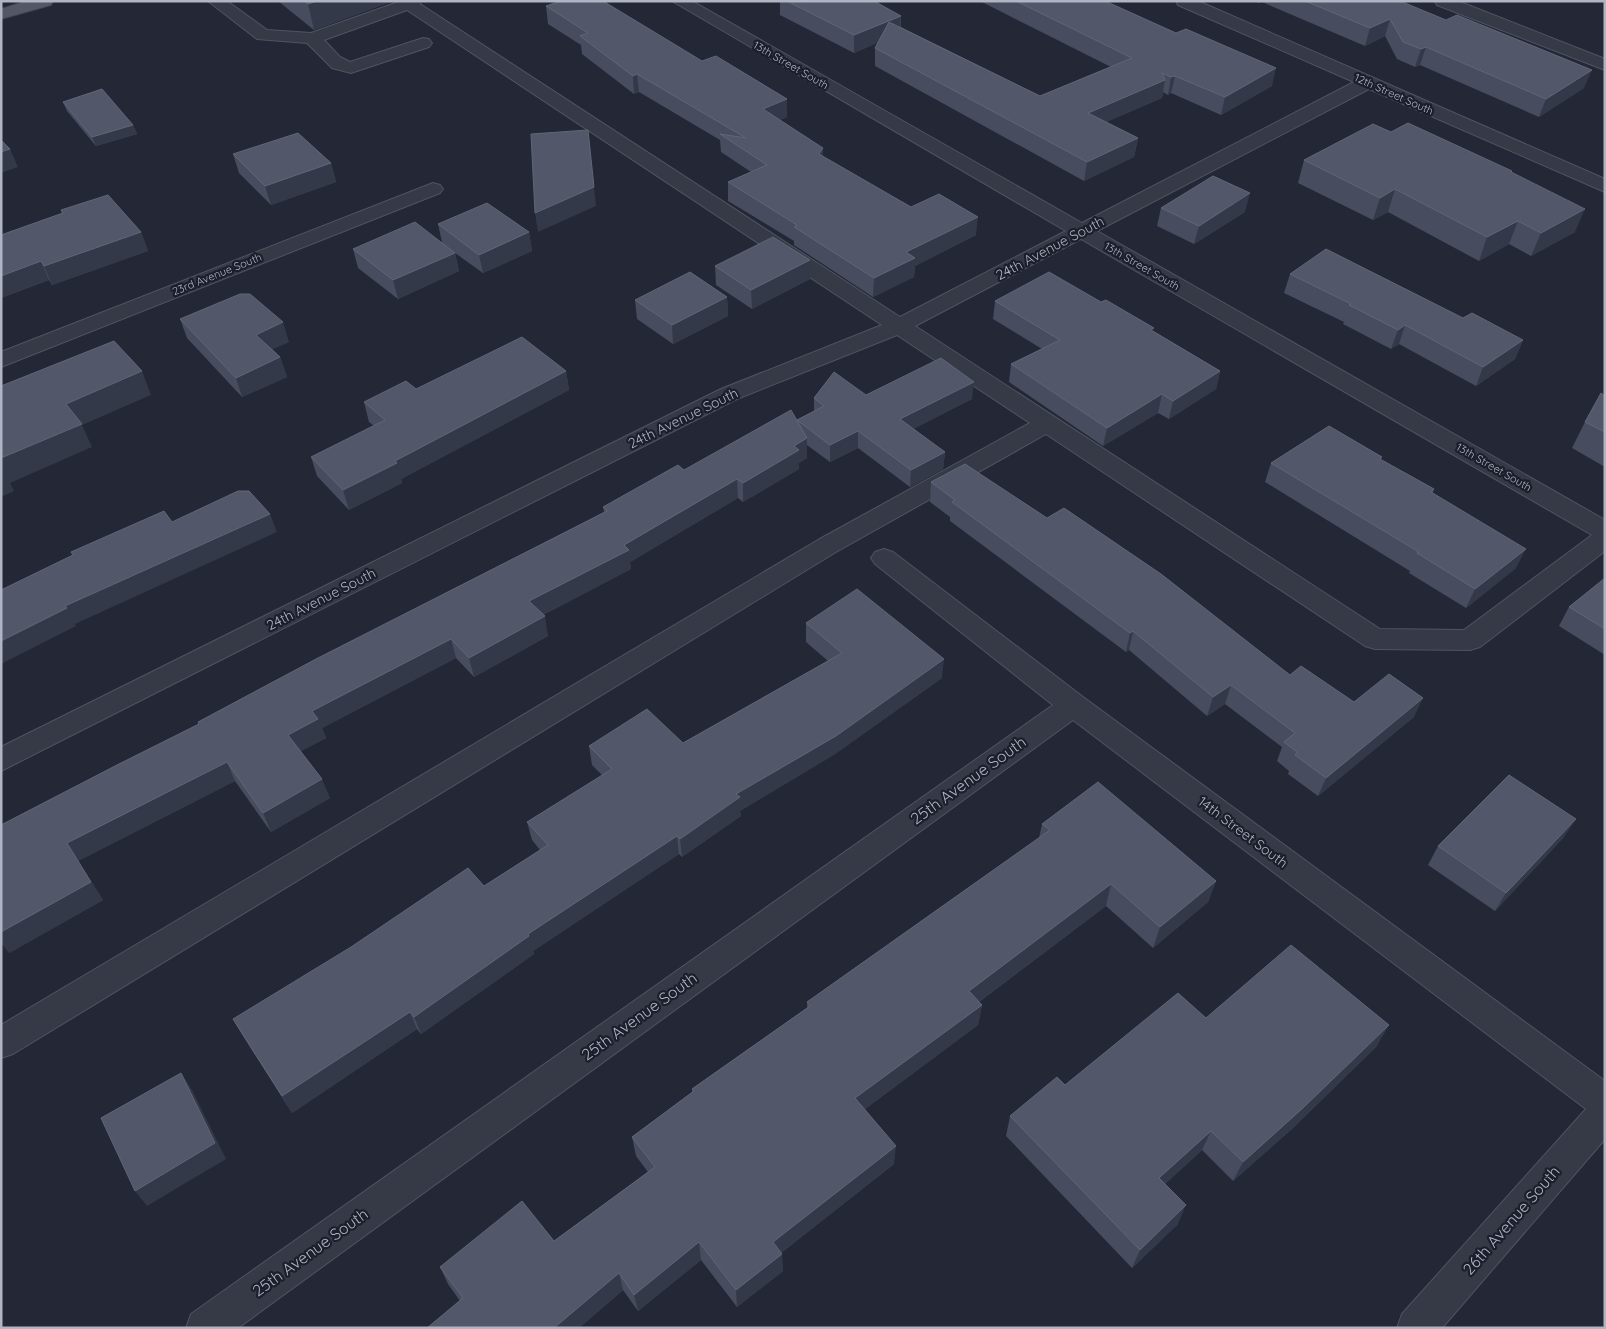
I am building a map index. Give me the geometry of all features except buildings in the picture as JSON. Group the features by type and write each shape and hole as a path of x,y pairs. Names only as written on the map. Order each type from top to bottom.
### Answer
{"main road":[{"path":"1,14 45,1"}],"street":[{"path":"216,1 263,35 312,38 411,3 897,327 1375,639 1470,640 1605,538"},
{"name":"13th Street South","path":"680,1 1605,531"},
{"name":"12th Street South","path":"1184,1 1605,186"},
{"path":"1443,1 1605,65"},
{"path":"312,38 331,59 345,68 351,68 423,43"},
{"name":"24th Avenue South","path":"1,760 728,394 897,327 1368,82"},
{"name":"23rd Avenue South","path":"1,360 432,189"},
{"path":"1,1043 827,546 1046,424"},
{"name":"14th Street South","path":"884,558 1073,705 1605,1102"},
{"name":"25th Avenue South","path":"205,1328 1073,705"},
{"name":"26th Avenue South","path":"1416,1328 1605,1113"}]}
